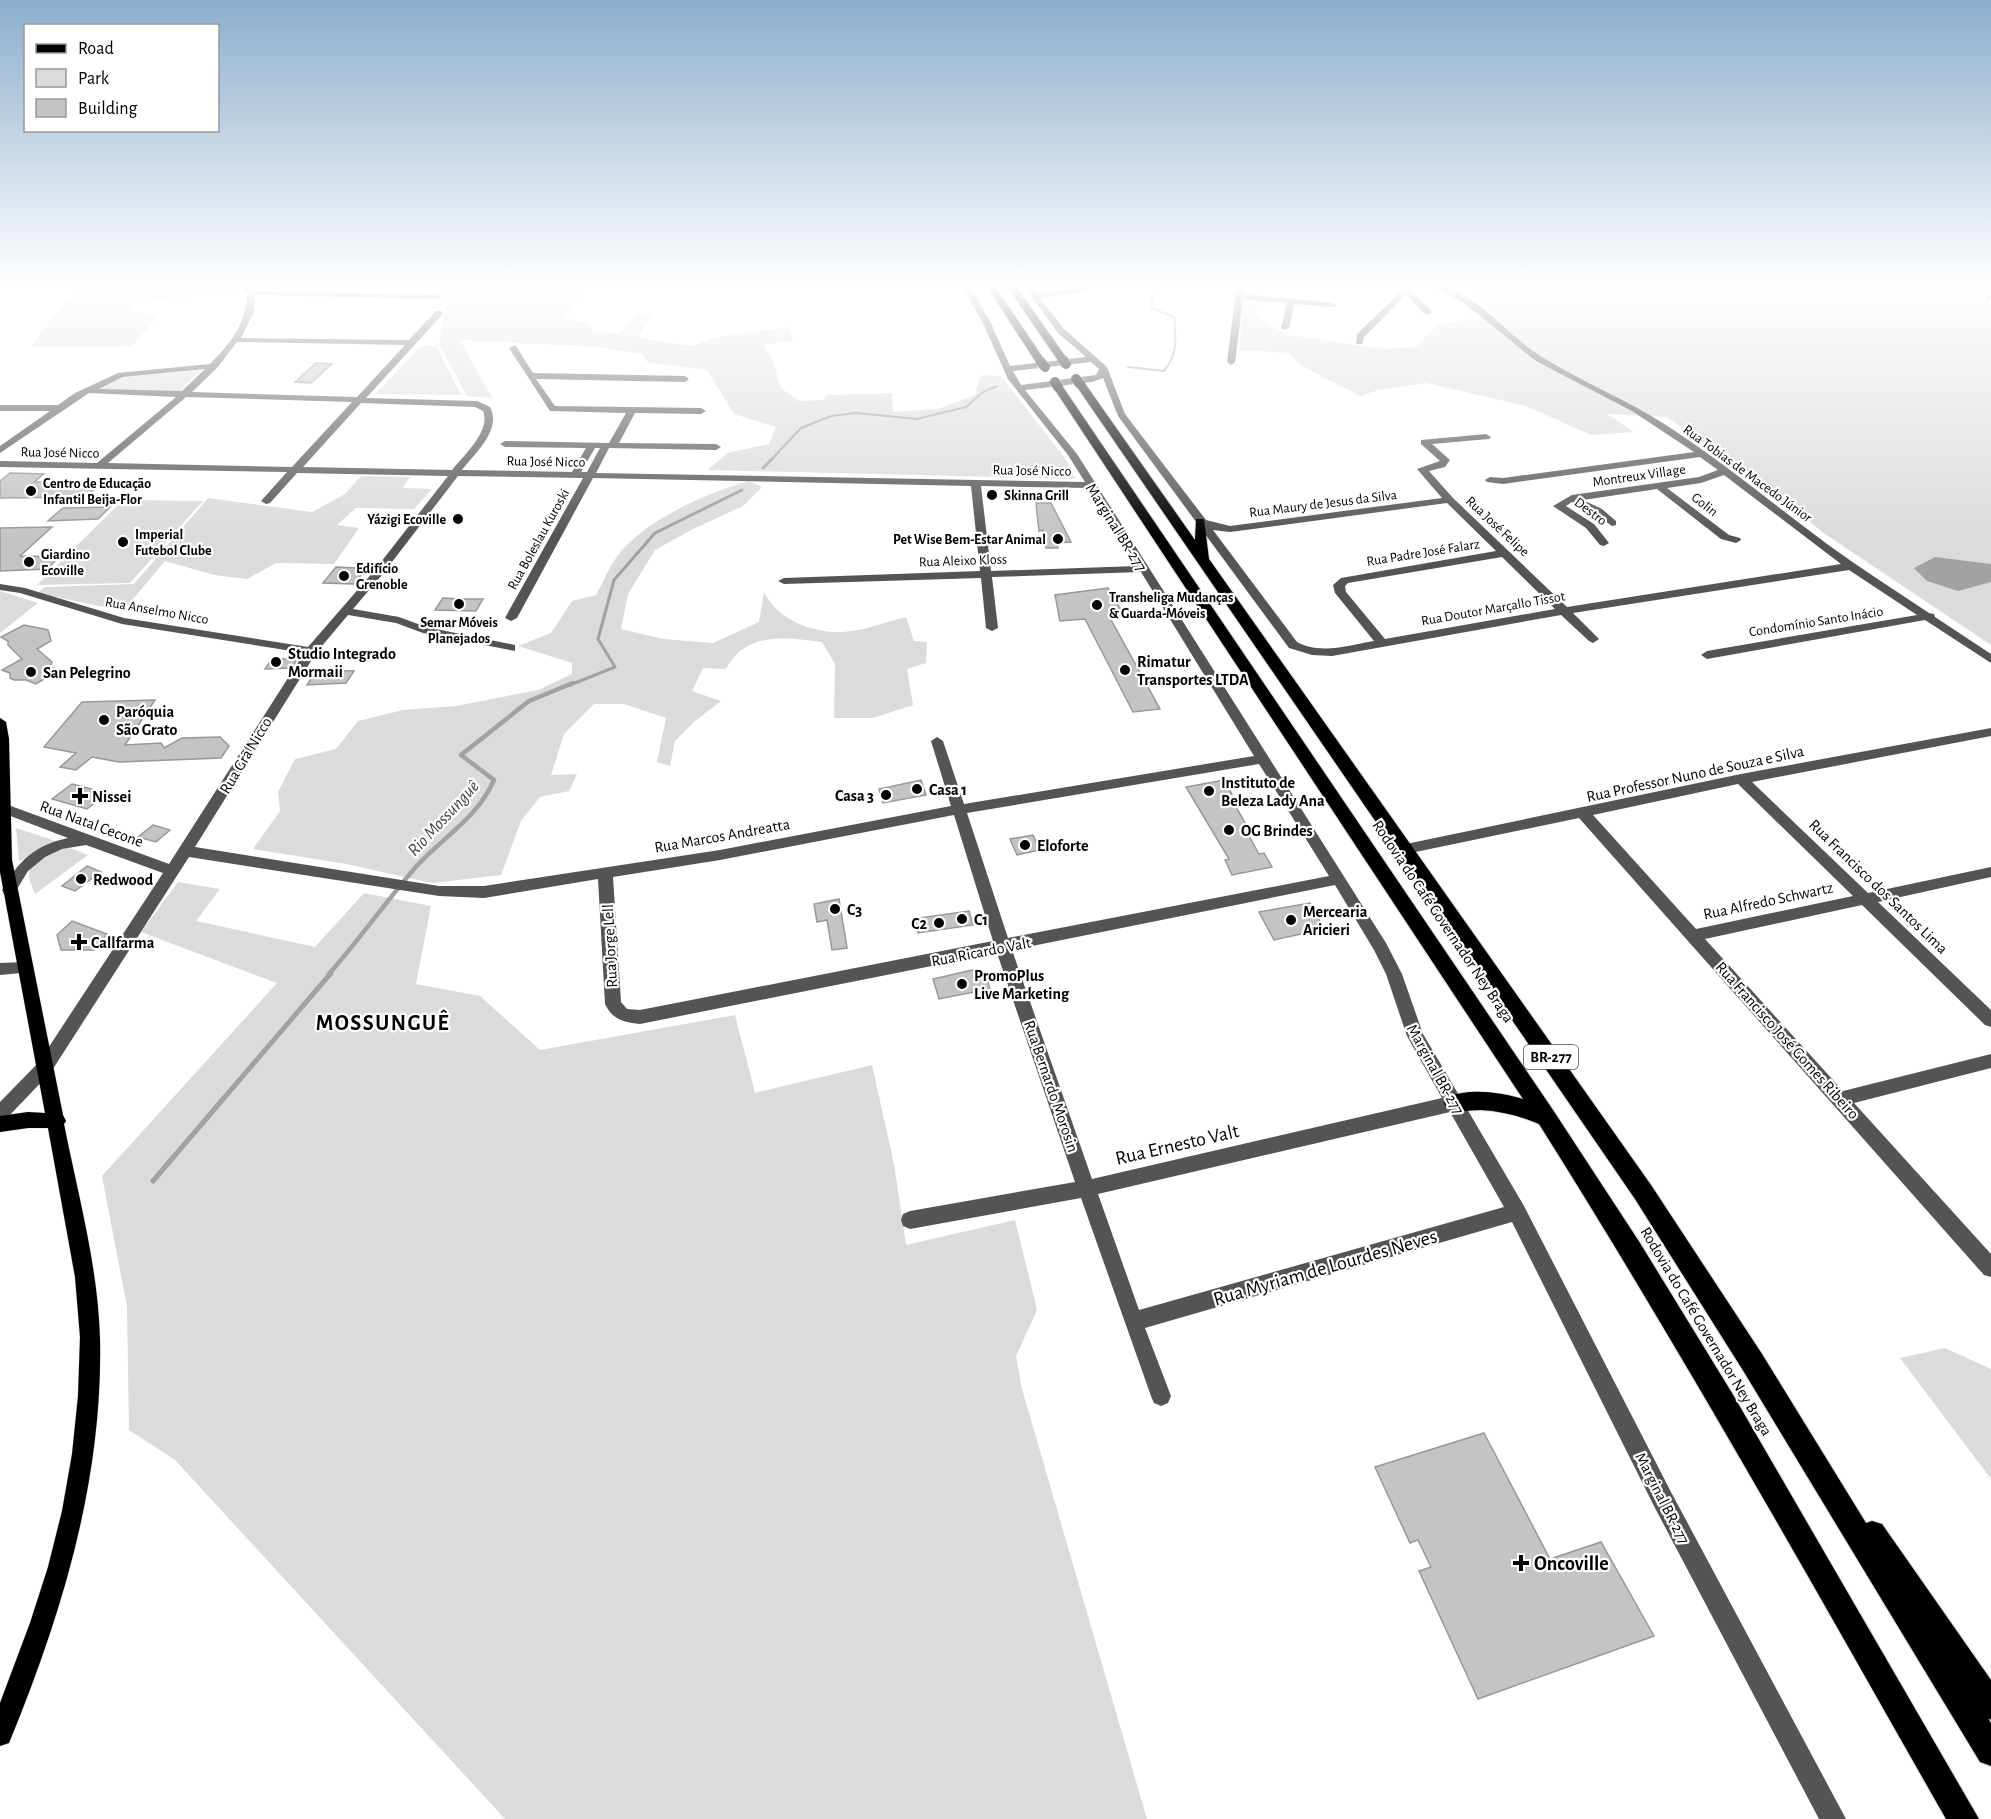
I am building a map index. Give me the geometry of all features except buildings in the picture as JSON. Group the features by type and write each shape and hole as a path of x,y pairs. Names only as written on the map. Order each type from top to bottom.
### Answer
{"highway":[{"name":"Rodovia do Café Governador Ney Braga","path":"1045,367 1546,1117 1676,1323 1963,1819"},
{"name":"Rodovia do Café Governador Ney Braga","path":"1068,367 1598,1124 1754,1363 1991,1751"},
{"path":"1200,522 1203,560"},
{"path":"1454,1103 1502,1102 1546,1117"},
{"path":"1754,1363 1991,1705"}],"main road":[{"path":"0,722 3,743 2,840 9,890 57,1121 89,1309 91,1376 88,1425 79,1486 53,1590 0,1734"},
{"path":"0,1124 28,1120 57,1121"}],"street":[{"path":"0,450 78,395 90,392 127,374 204,367"},
{"path":"99,466 213,367"},
{"path":"266,501 390,367"},
{"path":"524,367 553,409 701,411"},
{"path":"1006,369 1025,367"},
{"name":"Rua Tobias de Macedo Júnior","path":"1554,367 1636,410 1702,454 1851,566 1930,616 1991,659"},
{"name":"Marginal BR-277","path":"1006,369 1018,388 1065,444 1389,962 1415,1036 1517,1212 1663,1500 1833,1819"},
{"path":"1018,388 1092,379 1100,377 1104,369"},
{"path":"1104,369 1120,414 1200,522"},
{"path":"530,376 685,379"},
{"path":"90,392 360,399"},
{"name":"Rua Grã Nicco","path":"0,1114 45,1067 172,872 311,651 378,573 489,428 489,414 482,405 360,399"},
{"path":"0,408 60,408"},
{"name":"Rua Boleslau Kuroski","path":"511,618 632,410"},
{"name":"Rua José Felipe","path":"1486,437 1424,442 1445,460 1442,465 1422,469 1449,500 1593,639"},
{"path":"505,444 716,447"},
{"path":"575,475 592,445"},
{"path":"1490,480 1503,481 1702,454"},
{"name":"Rua José Nicco","path":"1,465 1091,485"},
{"name":"Montreux Village","path":"1558,506 1572,498 1701,480 1725,471"},
{"path":"976,483 992,628"},
{"name":"Golin","path":"1659,486 1725,537 1736,540"},
{"path":"1572,498 1598,511 1612,523"},
{"name":"Rua Maury de Jesus da Silva","path":"1200,522 1230,529 1449,500"},
{"name":"Destro","path":"1558,506 1574,514 1601,537 1604,543"},
{"name":"Rua Doutor Marçallo Tissot","path":"1200,522 1293,645 1302,651 1314,653 1851,566"},
{"name":"Rua Padre José Falarz","path":"1381,642 1341,593 1339,585 1345,580 1506,553"},
{"name":"Rua Aleixo Kloss","path":"784,581 1144,569"},
{"name":"Rua Anselmo Nicco","path":"0,587 21,590 122,621 311,651"},
{"path":"345,611 399,620 423,630 511,648"},
{"name":"Condomínio Santo Inácio","path":"1707,655 1930,616"},
{"name":"Rua Professor Nuno de Souza e Silva","path":"1406,849 1584,814 1742,779 1991,732"},
{"name":"Rua Bernardo Morosin","path":"937,741 1003,947 1133,1322 1161,1395"},
{"name":"Rua Marcos Andreatta","path":"185,851 393,884 454,892 484,892 730,853 881,823 1263,759"},
{"name":"Rua Francisco dos Santos Lima","path":"1742,779 1991,1020"},
{"name":"Rua Natal Cecone","path":"1,808 172,872"},
{"name":"Rua Francisco José Gomes Ribeiro","path":"1584,814 1695,935 1991,1268"},
{"path":"9,890 22,868 37,854 58,845 88,840"},
{"name":"Rua Alfredo Schwartz","path":"1695,935 1991,872"},
{"name":"Rua Jorge Lell","path":"605,873 611,997 616,1010 622,1015"},
{"name":"Rua Ricardo Valt","path":"622,1015 650,1016 1339,879"},
{"path":"0,969 25,968"},
{"path":"1842,1099 1991,1061"},
{"name":"Rua Ernesto Valt","path":"910,1220 1088,1188 1454,1103"},
{"name":"Rua Myriam de Lourdes Neves","path":"1133,1322 1517,1212"}],"green space":[{"path":"401,367 447,367 461,395 376,394"},
{"path":"451,367 475,367 492,398 467,396"},
{"path":"684,367 775,367 781,388 799,401 824,400 827,395 892,393 893,412 938,409 975,395 982,375 1001,376 1067,461 1075,479 707,470 728,453 769,444 776,427 734,414 707,370"},
{"path":"1304,367 1991,367 1991,645 1825,534 1756,479 1667,417 1607,414 1634,432 1591,435 1526,406 1426,383 1378,390 1360,396"},
{"path":"201,370 178,393 100,389 125,377"},
{"path":"361,476 410,477 403,488 432,489 414,509 356,508 337,525 359,528 334,564 276,563 247,579 214,575 165,561 123,611 37,593 45,587 134,584 208,498 312,512 345,494"},
{"path":"749,481 762,487 743,506 655,550 628,594 621,629 663,639 713,643 759,622 764,592 770,602 787,617 819,630 850,631 906,617 914,641 927,642 926,663 907,669 913,705 873,718 834,718 835,664 822,642 769,639 749,645 740,651 725,669 703,668 692,691 721,701 695,721 675,741 670,766 657,762 666,718 624,704 594,704 564,734 551,775 577,774 569,791 540,797 521,821 501,875 432,883 346,864 253,849 280,811 278,792 295,759 336,749 358,721 403,710 456,706 538,690 572,674 572,663 518,646 551,633 572,601 596,595 616,558 642,532 676,510"},
{"name":"Imperial Futebol Clube","path":"123,500 203,501 130,583 37,585"},
{"path":"0,591 38,603 0,633"},
{"path":"16,828 59,842 34,852 19,862"},
{"path":"70,848 88,855 35,894 29,875 33,863 51,852"},
{"path":"178,882 220,889 196,921 315,947 364,893 431,906 416,984 480,996 540,1050 735,1015 755,1093 872,1065 894,1164 906,1245 1015,1220 1037,1310 1016,1356 1022,1389 1147,1819 505,1819 175,1460 129,1430 127,1307 102,1176 277,983 141,932"},
{"path":"1945,1348 1991,1369 1991,1479 1900,1358"}],"shaded area":[{"path":"1935,557 1991,564 1991,582 1958,591 1927,581 1914,568"}],"waterway":[{"name":"Rio Mossunguê","path":"1128,367 1164,371 1167,367"},
{"name":"Rio Mossunguê","path":"772,459 801,428 831,416 856,413 917,419 966,407 983,392 997,386"},
{"name":"Rio Mossunguê","path":"763,468 772,459"},
{"name":"Rio Mossunguê","path":"570,685 615,667 598,639 614,580 655,533 742,490"},
{"name":"Rio Mossunguê","path":"329,974 414,869 468,817 487,794 494,780 461,755 529,701 573,683"},
{"name":"Rio Mossunguê","path":"153,1181 331,973"}],"place":[{"name":"Centro de Educação Infantil Beija-Flor","path":"31,491"},
{"name":"Skinna Grill","path":"992,495"},
{"name":"Yázigi Ecoville","path":"458,519"},
{"name":"Pet Wise Bem-Estar Animal","path":"1058,539"},
{"name":"Imperial Futebol Clube","path":"123,542"},
{"name":"Giardino Ecoville","path":"29,562"},
{"name":"Edifício Grenoble","path":"344,576"},
{"name":"Semar Móveis Planejados","path":"459,604"},
{"name":"Transheliga Mudanças & Guarda-Móveis","path":"1097,605"},
{"name":"Studio Integrado Mormaii","path":"276,662"},
{"name":"Rimatur Transportes LTDA","path":"1125,670"},
{"name":"San Pelegrino","path":"31,672"},
{"name":"Paróquia São Grato","path":"104,720"},
{"name":"Casa 1","path":"917,789"},
{"name":"Instituto de Beleza Lady Ana","path":"1209,791"},
{"name":"Casa 3","path":"886,795"},
{"name":"Nissei","path":"80,796"},
{"name":"OG Brindes","path":"1229,830"},
{"name":"Eloforte","path":"1025,845"},
{"name":"Redwood","path":"81,879"},
{"name":"C3","path":"835,909"},
{"name":"C1","path":"962,919"},
{"name":"Mercearia Aricieri","path":"1291,920"},
{"name":"C2","path":"939,923"},
{"name":"Callfarma","path":"79,942"},
{"name":"PromoPlus Live Marketing","path":"962,984"},
{"name":"Oncoville","path":"1521,1563"}],"district":[{"name":"MOSSUNGUÊ","path":"383,1022"}]}
